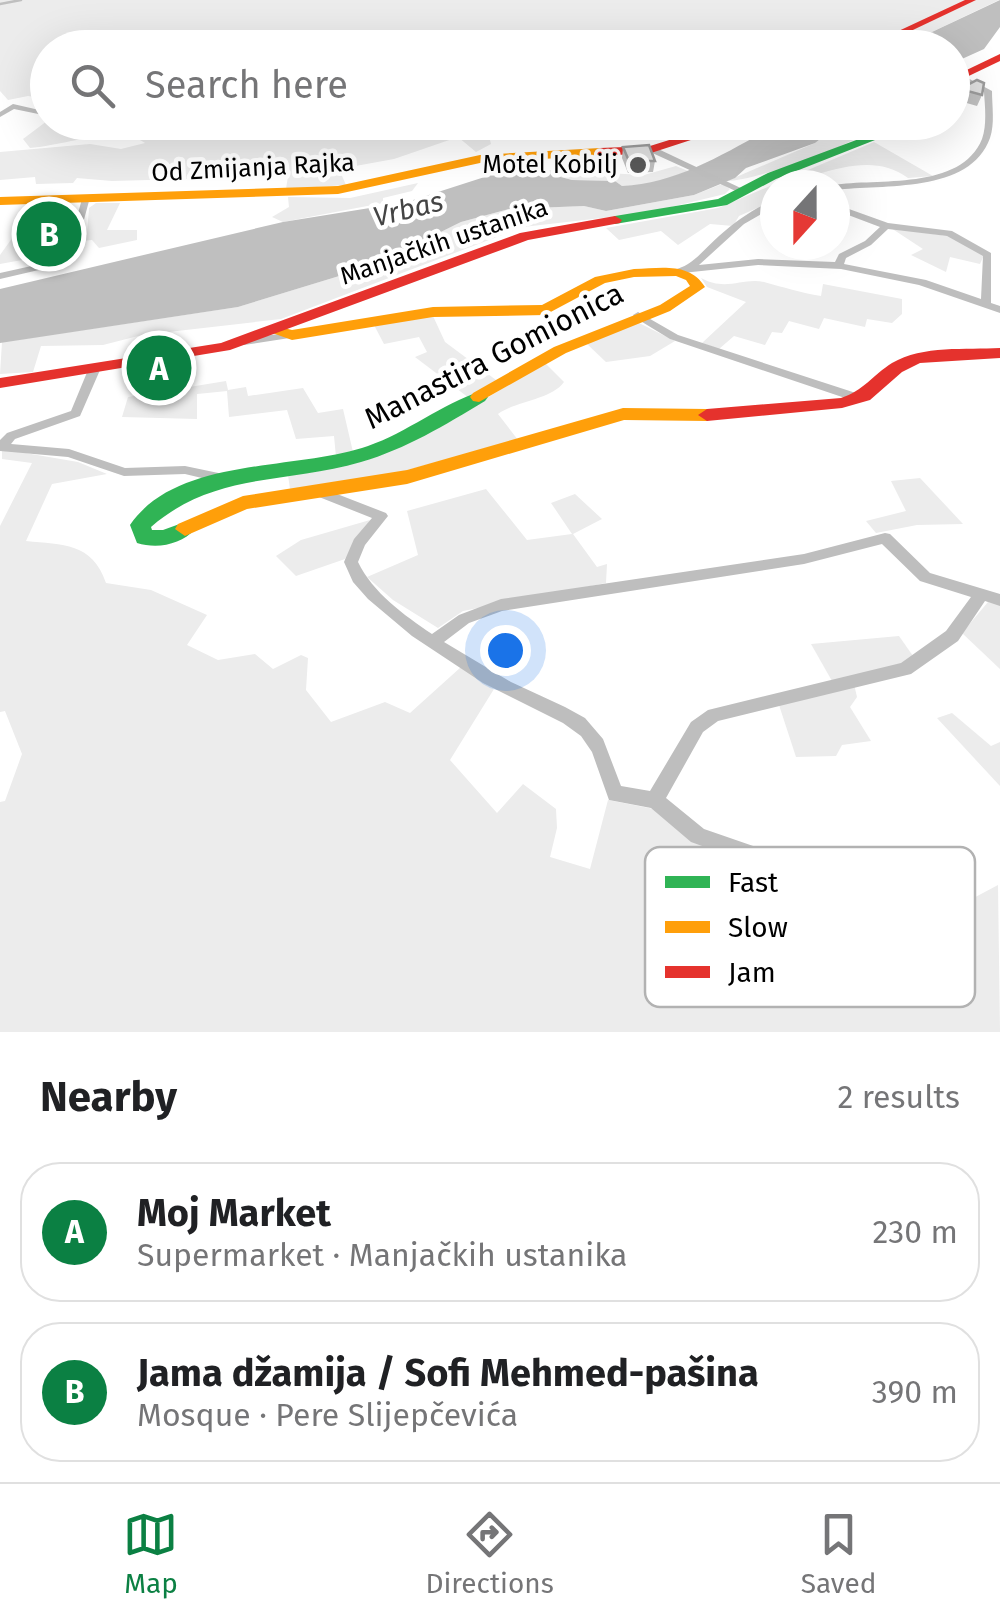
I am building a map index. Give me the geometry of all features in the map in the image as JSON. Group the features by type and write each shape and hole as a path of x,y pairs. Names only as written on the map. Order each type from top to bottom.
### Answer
{"street":[{"path":"906,30 972,0"},
{"path":"970,72 1000,57"},
{"path":"850,186 938,177 976,154 987,135 988,90 970,84"},
{"path":"0,115 13,106 30,110"},
{"name":"Od Zmijanja Rajka","path":"0,202 338,190 480,159 651,148 679,140"},
{"name":"Manjačkih ustanika","path":"0,384 282,333 525,236 554,228 653,217 722,202 735,188 866,140"},
{"path":"651,148 735,188"},
{"path":"0,276 39,267 72,251 84,200"},
{"path":"684,270 726,239 740,220 760,210"},
{"path":"850,213 886,226 949,233 988,255 986,304"},
{"path":"839,266 842,256 868,243 886,226"},
{"path":"684,270 768,259 839,266 941,288 1000,310"},
{"name":"Manastira Gomionica","path":"282,333 433,312 545,310 612,276 684,270 696,281 695,292 554,352 466,406 373,452 317,468 223,478 166,501 144,520 140,534 159,540 243,503 408,477 623,414 757,412 858,398 896,368 917,358 1000,352"},
{"path":"638,314 674,337 858,398"},
{"path":"1,446 12,436 76,413 94,370"},
{"path":"1,446 69,454 124,472 185,470 223,478"},
{"name":"Manastira Gomionica","path":"319,492 381,516 352,555 352,568 377,598 508,689 584,727 598,744 615,794 655,800 698,836 729,847"},
{"path":"435,640 464,619 502,604 804,559 885,538 925,578 1000,600"},
{"path":"655,800 697,727 714,715 904,669 925,659 952,636 981,595"}],"shaded area":[{"path":"0,0 999,0 936,30 30,30 30,96 8,100 0,91"},
{"path":"30,134 30,140 81,140 30,148 23,139"},
{"path":"138,140 449,140 394,159 339,169 346,185 286,189 288,176 112,181 77,178 73,183 36,184 35,177 0,180 0,152 90,144 121,149 145,143"},
{"path":"462,140 490,140 491,144 476,152"},
{"path":"819,140 853,140 775,170 760,170 760,175 727,181"},
{"path":"874,142 933,176 908,178 887,168 864,165 808,170"},
{"path":"676,166 688,171 651,185 622,186 615,181 572,180 531,169 644,175"},
{"path":"418,183 412,191 383,198 383,203 283,222 272,217 289,207 288,197 350,198"},
{"path":"722,184 730,189 725,194 646,213 523,227 281,319 142,335 103,345 41,346 33,372 0,374 2,342 238,307 372,266 461,222 509,209 584,206 606,211 694,195"},
{"path":"760,190 760,207 739,216 733,226 710,224 678,245 661,231 619,240 606,228 718,208"},
{"path":"96,203 120,203 107,230 137,230 137,240 99,248 92,240 81,241 87,234 89,208"},
{"path":"39,226 34,246 73,241 66,252 0,264 0,255 18,230"},
{"path":"891,228 954,237 984,255 980,264 950,257 946,272 911,255 923,249"},
{"path":"701,278 718,284 764,282 821,296 823,284 902,299 902,314 892,323 867,319 865,327 824,318 819,329 789,321 782,333 772,332 765,345 734,336 719,349 702,343 746,302 707,287"},
{"path":"433,316 445,342 496,380 469,398 415,357 427,352 419,337 384,344 374,325"},
{"path":"637,322 675,341 650,356 606,362 586,343"},
{"path":"545,363 564,382 551,393 498,414 518,440 374,479 290,489 288,475 357,462 390,449 453,418"},
{"path":"226,381 228,390 246,387 248,396 303,388 318,413 343,409 353,452 336,457 334,436 296,439 287,410 229,417 227,391 197,394 197,419 122,417 128,397"},
{"path":"2,449 78,462 107,474 52,484 26,541 75,548 93,560 106,583 151,590 207,615 187,645 218,660 255,654 273,669 301,655 308,658 306,690 331,722 385,702 410,713 461,667 494,689 450,760 497,813 523,784 556,809 557,828 550,857 590,869 608,800 654,809 689,838 707,847 645,847 645,1007 975,1007 975,897 998,885 1000,1032 0,1032 0,802 5,801 22,754 5,711 0,712 0,526 32,463 2,459"},
{"path":"920,478 963,524 917,525 876,533 866,521 906,511 891,481"},
{"path":"486,489 527,540 572,534 551,503 575,494 602,519 573,534 597,567 607,564 606,583 463,611 438,628 393,600 367,577 418,555 407,511"},
{"path":"370,520 345,559 296,576 276,556 301,540"},
{"path":"988,602 1000,604 1000,669 962,633"},
{"path":"899,636 913,656 904,665 832,681 811,644"},
{"path":"854,684 857,697 850,707 871,741 842,745 836,756 796,757 779,705"},
{"path":"952,713 991,746 1000,742 1000,786 937,718"}],"water":[{"path":"1000,0 1000,27 984,49 970,55 970,30 936,30"},
{"name":"Vrbas","path":"748,140 819,140 746,168 735,178 694,195 606,211 584,206 509,209 461,222 372,266 238,307 0,343 0,289 283,222 407,202 497,173 531,169 572,180 615,181 622,186 664,179 704,164"}],"building":[{"path":"977,80 984,83 982,95 970,92 970,84"},
{"path":"649,145 655,161 629,161 623,147"},
{"path":"57,212 52,230 30,232 36,214"}],"waterway":[{"path":"0,4 21,0"}],"traffic: fast":[{"path":"615,220 722,202 772,176 866,140"},
{"path":"185,529 165,538 144,538 140,525 163,505 214,482 371,452 419,431 479,397"}],"traffic: slow":[{"path":"0,201 338,190 480,159 600,152"},
{"path":"272,330 292,335 433,312 545,310 600,280 634,273 677,272 692,277 698,287 665,308 560,350 479,397"},
{"path":"185,529 243,503 407,477 623,414 707,415"}],"traffic: jam":[{"path":"906,30 972,0"},
{"path":"970,72 1000,57"},
{"path":"600,152 651,149 681,140"},
{"path":"0,383 224,347 525,236 615,220"},
{"path":"707,415 842,403 864,396 896,368 917,358 1000,353"}],"place":[{"name":"Motel Kobilj","path":"638,165"},
{"name":"Jama džamija / Sofi Mehmed-pašina","path":"49,234"},
{"name":"Moj Market","path":"159,368"}]}
